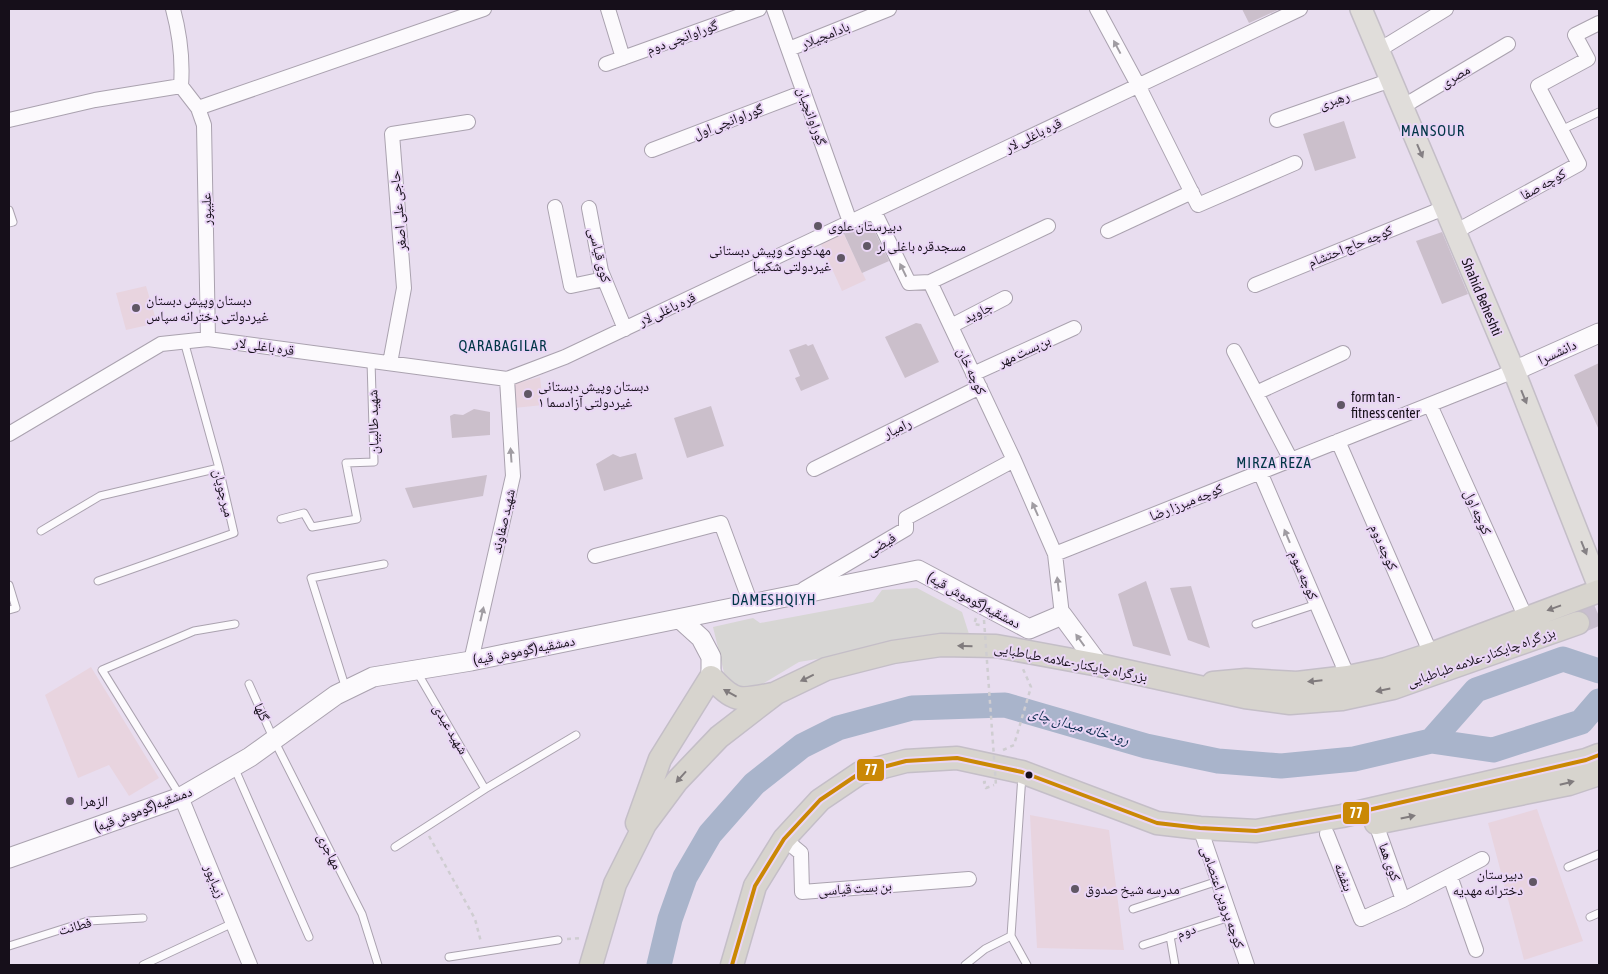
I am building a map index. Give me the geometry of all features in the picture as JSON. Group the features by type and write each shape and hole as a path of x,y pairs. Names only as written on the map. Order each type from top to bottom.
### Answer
{"highway":[{"path":"1193,685 1246,680 1297,683 1348,677 1386,669 1599,591"},
{"name":"بزرگراه چایکنار-علامه طباطبایی","path":"591,965 615,884 645,824 677,782 719,737 776,693 826,669 893,652 941,645 996,646 1099,665 1245,697 1290,703 1342,699 1393,688 1578,623"},
{"path":"606,965 615,884 660,760 711,677 727,694 746,700 776,693"},
{"path":"1256,831 1342,816 1586,760 1599,755"},
{"path":"732,965 755,886 784,839 820,800 860,774 906,762 958,758 1022,772 1157,823 1200,828 1327,834 1569,784 1599,774"},
{"path":"724,965 741,933"}],"main road":[{"name":"Shahid Beheshti","path":"1361,9 1514,372 1599,587"},
{"name":"دانشسرا","path":"1514,372 1599,333"},
{"name":"دمشقیه(گوموش قیه)","path":"9,858 181,797 274,740 336,695 373,677 471,661 918,570 1028,629 1062,615"},
{"path":"1062,615 1099,665"},
{"path":"680,619 701,638 711,657 711,677"}],"street":[{"path":"9,120 95,100 181,86 180,38 173,9"},
{"path":"198,108 484,9"},
{"path":"608,9 623,58"},
{"name":"گوراوانچی دوم","path":"606,64 758,9"},
{"name":"گوراوانچیان","path":"774,9 850,222"},
{"name":"بادامچیلار","path":"789,50 889,9"},
{"path":"1097,9 1138,84 1198,205 1295,163"},
{"name":"قره باغلی لار","path":"9,434 161,344 184,341 208,339 507,379 565,357 1138,84 1300,9"},
{"path":"1379,50 1446,9"},
{"name":"کوچه صفا","path":"1454,232 1579,164 1538,86 1588,59 1575,35 1599,23"},
{"name":"مصری","path":"1402,107 1508,44"},
{"name":"رهبری","path":"1277,120 1391,80"},
{"name":"علیپور","path":"181,86 198,108 204,125 208,339"},
{"name":"گوراوانچی اول","path":"652,150 804,92"},
{"name":"حاجی علی اصغر","path":"390,363 404,288 392,134 468,122"},
{"path":"1108,232 1192,192"},
{"path":"555,207 571,286 604,279"},
{"name":"کوی قیاسی","path":"589,208 601,270 625,329"},
{"name":"کوچه حاج احتشام","path":"1255,285 1444,208"},
{"path":"874,211 909,283 930,282 1048,226"},
{"name":"کوچه خان","path":"930,282 1014,460 1054,554"},
{"name":"جاوید","path":"950,326 1005,298"},
{"name":"بن‌بست مهر","path":"974,374 1074,328"},
{"path":"1234,351 1291,460"},
{"path":"1256,393 1343,353"},
{"name":"کوچه میرزا رضا","path":"1054,554 1514,372"},
{"name":"شهید صفاوند","path":"471,661 513,476 507,379"},
{"name":"رامیار","path":"814,469 980,387"},
{"name":"کوچه اول","path":"1430,405 1526,618"},
{"name":"کوچه دوم","path":"1338,441 1431,654"},
{"name":"فیضی","path":"793,596 906,529 906,518 1014,460"},
{"name":"کوچه سوم","path":"1260,472 1348,677"},
{"path":"595,556 721,524 751,604"},
{"path":"1054,554 1062,615"},
{"name":"زیباپور","path":"181,797 250,965"},
{"name":"کوی هما","path":"1376,824 1403,900"},
{"name":"کوچه پروین اعتصامی","path":"1200,828 1247,965"},
{"name":"بنفشه","path":"1327,834 1360,920 1403,900"},
{"name":"بن بست قیاسی","path":"784,839 801,854 802,892 969,879"},
{"path":"1403,900 1482,859"},
{"path":"1450,876 1476,950"}],"lane":[{"path":"1561,130 1599,112"},
{"path":"9,210 13,222 9,223"},
{"name":"میرچوپان","path":"98,581 234,533 219,468 184,341"},
{"name":"شهید طالبیان","path":"281,519 304,513 312,527 357,519 346,463 374,462 371,360"},
{"path":"41,531 100,496 219,468"},
{"path":"346,690 311,578 384,564"},
{"path":"9,585 16,608 9,610"},
{"path":"1256,624 1317,604"},
{"path":"181,797 102,670 194,631 235,624"},
{"name":"شهید عیدی","path":"416,670 485,789"},
{"name":"گلها","path":"249,684 274,740"},
{"path":"395,846 485,789 576,735"},
{"name":"مهاجری","path":"274,740 362,914 378,965"},
{"path":"234,766 309,938"},
{"path":"1022,772 1010,936 1027,965"},
{"path":"1568,867 1599,854"},
{"path":"1133,909 1218,881"},
{"path":"1590,917 1599,913"},
{"name":"دوم","path":"1143,945 1230,917"},
{"name":"فطانت","path":"9,946 88,921 143,918"},
{"path":"143,965 233,923"},
{"path":"965,965 985,949 1010,936"},
{"path":"1170,936 1175,965"},
{"path":"449,957 558,940"}],"path":[{"path":"984,620 996,785"},
{"path":"1014,745 1031,686"},
{"path":"424,828 475,919 484,952"}],"shaded area":[{"name":"مهدکودک وپیش دبستانی غیردولتی شکیبا","path":"843,233 866,280 842,291 820,242"},
{"name":"دبستان وپیش دبستان غیردولتی دخترانه سپاس","path":"146,286 157,323 126,330 116,293"},
{"name":"دبستان وپیش دبستانی غیردولتی آزادسما ۱","path":"540,377 543,405 514,408 513,384"},
{"path":"917,588 962,612 969,634 799,662 751,691 726,681 713,627 753,618 760,623 873,602 882,590"},
{"path":"91,667 159,778 129,796 109,765 78,778 45,695"},
{"name":"دبیرستان دخترانه مهدیه","path":"1537,809 1583,941 1524,960 1488,823"},
{"name":"مدرسه شیخ صدوق","path":"1030,815 1109,830 1124,950 1037,948"}],"building":[{"path":"1242,9 1280,9 1249,23"},
{"path":"1344,121 1356,158 1315,171 1303,134"},
{"name":"مسجدقره باغلی لر","path":"870,222 889,261 862,273 844,234"},
{"path":"1442,232 1468,294 1442,304 1416,241"},
{"path":"916,323 921,324 939,362 905,378 885,337"},
{"path":"806,344 808,346 813,344 829,379 801,391 795,378 800,376 789,350"},
{"path":"1599,363 1599,430 1574,375"},
{"path":"711,406 724,446 687,458 674,418"},
{"path":"474,409 490,412 490,435 452,438 450,416 454,414 463,415"},
{"path":"636,453 643,479 604,491 596,464 613,454 620,457"},
{"path":"487,475 483,496 413,508 405,488"},
{"path":"1146,581 1171,656 1133,646 1118,594"},
{"path":"1191,586 1210,648 1188,640 1170,588"}],"waterway":[{"name":"رود خانه میدان چای","path":"659,965 670,919 685,877 710,834 754,784 802,746 838,728 912,708 1005,705 1146,746 1218,761 1281,766 1354,759 1431,741 1476,690 1563,659 1599,671"},
{"path":"1431,741 1493,750 1581,722 1599,701"}],"tunnel":[{"path":"1578,623 1599,614"}],"transit line":[{"name":"77","path":"732,965 755,886 784,839 820,800 860,773 906,761 957,758 1022,772 1157,823 1200,828 1256,831 1342,816 1586,760 1599,755"}],"place":[{"name":"دبیرستان علوی","path":"818,226"},
{"name":"مسجدقره باغلی لر","path":"867,246"},
{"name":"مهدکودک وپیش دبستانی غیردولتی شکیبا","path":"841,258"},
{"name":"دبستان وپیش دبستان غیردولتی دخترانه سپاس","path":"136,308"},
{"name":"دبستان وپیش دبستانی غیردولتی آزادسما ۱","path":"528,394"},
{"name":"form tan - fitness center","path":"1341,405"},
{"name":"الزهرا","path":"70,801"},
{"name":"دبیرستان دخترانه مهدیه","path":"1533,882"},
{"name":"مدرسه شیخ صدوق","path":"1075,889"}],"district":[{"name":"MANSOUR","path":"1433,131"},
{"name":"QARABAGILAR","path":"503,346"},
{"name":"MIRZA REZA","path":"1274,463"},
{"name":"DAMESHQIYH","path":"774,600"}]}
